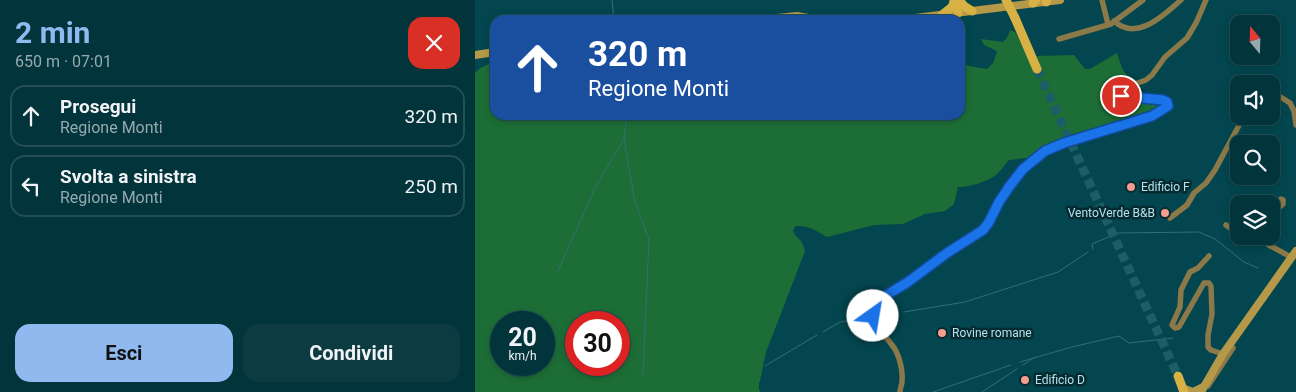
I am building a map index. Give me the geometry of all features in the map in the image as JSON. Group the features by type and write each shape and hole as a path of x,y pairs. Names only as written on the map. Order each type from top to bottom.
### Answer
{"main road":[{"path":"957,0 972,11"},
{"path":"957,0 960,10 958,13"},
{"path":"942,15 957,0"},
{"path":"1006,0 1037,69"},
{"path":"942,15 1060,0"},
{"path":"475,55 490,53"},
{"path":"1177,376 1183,390 1193,392 1203,390 1223,354 1294,254"}],"street":[{"path":"1102,0 1108,24"},
{"path":"1059,39 1108,24 1143,0"},
{"path":"1114,21 1134,30 1153,23 1181,0"},
{"path":"901,392 900,361 890,341 873,319 873,312 876,306 885,296 902,287 953,249 983,230 1002,197 1021,172 1045,151 1064,143 1152,116 1166,108 1169,104 1163,100 1124,98 1121,96 1121,93 1127,87 1146,80 1152,75 1165,57 1187,38 1206,0"},
{"path":"1280,97 1290,103 1296,125"},
{"path":"1170,218 1187,205 1194,193 1207,183 1239,125"},
{"path":"1226,225 1230,228"},
{"path":"1269,245 1294,254"},
{"path":"1209,256 1198,268 1190,272 1181,290 1180,307 1172,324 1174,328 1179,327 1204,283 1209,282 1211,286 1212,314 1208,334 1208,347 1223,354"},
{"path":"1203,390 1233,348 1229,346"}],"green space":[{"path":"1010,30 1015,32 1027,55 1041,68 1037,56 1074,55 1085,69 1090,69 1117,53 1121,66 1126,73 1137,80 1119,96 1160,102 1165,104 1164,108 1090,133 1058,140 1033,157 1009,160 996,175 986,181 958,187 954,204 945,211 925,214 903,224 874,225 827,237 808,227 796,226 793,230 794,233 802,243 805,251 766,352 759,382 759,390 761,392 475,392 475,73 482,67 490,64 490,120 965,120 965,64 987,69 993,63 997,52 984,45 981,39 1003,42"}],"waterway":[{"path":"612,0 614,15"},
{"path":"626,120 624,138 634,198 649,240 643,374"},
{"path":"557,273 596,186 624,139"},
{"path":"1093,249 1092,244 1118,233 1199,232 1215,239 1244,262 1258,268"},
{"path":"904,312 965,302 1058,272 1088,252"},
{"path":"877,316 899,312"},
{"path":"823,332 840,322 869,317"},
{"path":"765,366 817,335"},
{"path":"1020,362 1119,336 1129,343 1173,338"},
{"path":"1023,365 1035,357"},
{"path":"933,392 1011,365"},
{"path":"982,392 1017,369"}],"tunnel":[{"path":"1037,69 1178,376"}],"place":[{"name":"Edificio F","path":"1131,187"},
{"name":"VentoVerde B&B","path":"1165,213"},
{"name":"Rovine romane","path":"942,333"},
{"name":"Edificio D","path":"1025,380"}],"route":[{"path":"873,316 876,306 885,296 983,230 1009,187 1023,169 1036,157 1064,143 1152,116 1166,108 1169,104 1163,100 1124,98 1121,96"}]}
